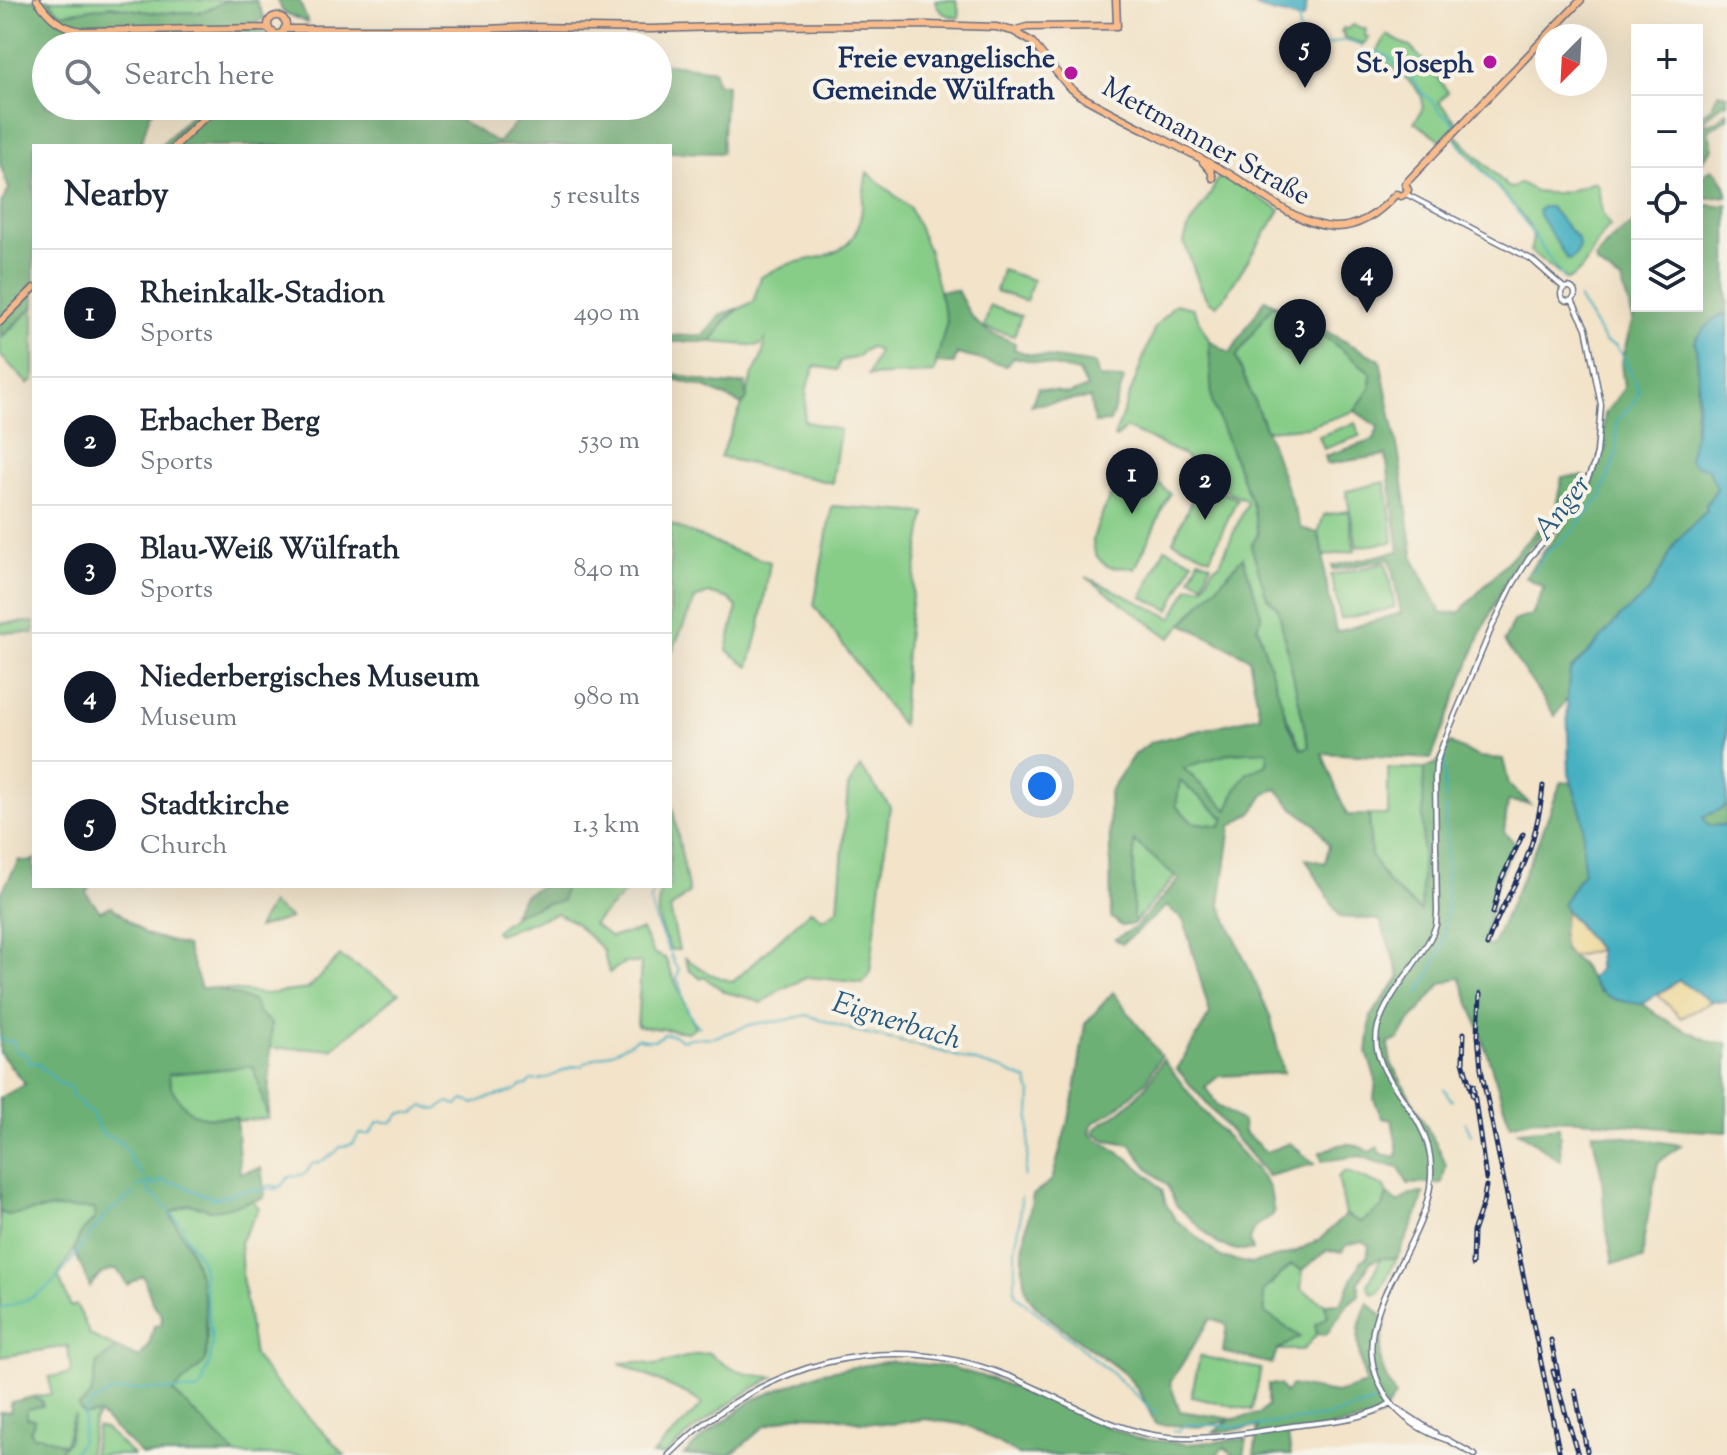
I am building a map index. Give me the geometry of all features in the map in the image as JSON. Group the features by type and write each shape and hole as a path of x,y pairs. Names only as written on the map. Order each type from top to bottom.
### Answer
{"main road":[{"path":"37,0 58,24 81,31 934,25 996,27 1013,31 1034,27 1117,26 1116,0"},
{"name":"Mettmanner Straße","path":"1013,31 1028,38 1079,95 1229,174 1291,213 1324,225 1344,226 1382,209 1398,187 1581,0"},
{"path":"1028,38 1034,27"},
{"path":"177,144 202,120"},
{"path":"1201,159 1213,178"},
{"path":"1398,187 1408,190 1405,194"},
{"path":"0,322 32,290"}],"street":[{"path":"1405,194 1526,256 1564,288"},
{"path":"1564,288 1563,297 1572,300"},
{"path":"1564,288 1573,289 1575,294 1572,300"},
{"path":"1475,1455 1420,1429 1402,1416 1375,1374 1371,1337 1381,1302 1426,1208 1431,1163 1421,1125 1381,1064 1377,1030 1386,1008 1436,925 1435,779 1443,744 1512,586 1529,558 1581,494 1597,453 1601,405 1586,328 1572,300"},
{"path":"669,1455 723,1410 770,1382 830,1361 876,1354 926,1355 972,1364 1038,1388 1113,1423 1151,1435 1170,1437 1203,1438 1309,1424 1366,1414 1393,1405"}],"green space":[{"path":"0,0 52,0 51,3 61,14 111,6 156,13 203,12 226,1 256,0 264,18 255,24 258,32 32,32 32,120 148,120 141,144 32,144 32,308 0,338 0,205 9,189 0,164"},
{"path":"52,0 230,0 203,12 156,13 111,6 61,14 50,3"},
{"path":"277,0 299,0 308,23 283,12"},
{"path":"935,0 956,0 958,18 943,13"},
{"path":"1353,25 1366,29 1365,36 1369,38 1363,44 1343,37 1343,28"},
{"path":"1387,35 1410,47 1448,92 1439,102 1458,124 1441,140 1414,122 1423,107 1418,92 1375,55"},
{"path":"672,64 714,70 716,83 726,85 722,153 672,152 672,144 162,144 186,120 460,120 498,143 517,121 672,120"},
{"path":"1718,93 1727,95 1727,103 1706,118 1705,125 1718,120 1727,111 1727,118 1708,131 1713,148 1703,160 1703,113 1711,108"},
{"path":"1457,136 1508,187 1513,188 1521,183 1539,192 1558,193 1594,182 1598,186 1602,213 1610,226 1574,276 1567,280 1530,251 1532,235 1526,220 1455,138"},
{"path":"1712,169 1718,174 1727,196 1703,197 1705,174"},
{"path":"867,172 910,208 928,249 947,321 934,373 868,376 878,351 870,347 858,357 840,361 837,370 815,366 807,387 804,421 840,430 832,483 720,457 746,399 765,340 759,346 711,342 729,318 753,302 761,277 789,264 835,252 851,240 861,215"},
{"path":"1220,174 1280,210 1224,298 1216,305 1207,300 1184,242 1189,226"},
{"path":"1727,204 1727,313 1709,325 1695,341 1698,372 1695,465 1708,468 1717,488 1706,505 1707,510 1676,542 1649,592 1619,618 1570,670 1567,698 1555,716 1504,642 1513,621 1532,615 1544,587 1525,577 1585,497 1600,456 1605,414 1624,388 1621,362 1633,318 1631,312 1703,312 1703,205"},
{"path":"1631,226 1631,312 1621,281 1598,265 1595,259"},
{"path":"1002,270 1033,280 1026,301 996,291"},
{"path":"957,290 974,319 993,333 1015,343 1014,349 1027,354 1095,364 1099,378 1124,379 1110,422 1094,423 1090,398 1031,405 1038,388 1069,394 1087,388 1079,372 1014,357 1006,366 957,354 954,364 936,363 947,321 939,291"},
{"path":"1265,299 1380,360 1399,455 1414,560 1442,614 1460,612 1555,511 1562,477 1584,476 1553,521 1513,566 1482,631 1431,759 1322,753 1347,815 1369,815 1371,856 1389,884 1421,912 1424,769 1437,763 1450,743 1479,757 1503,759 1509,784 1530,804 1508,801 1504,832 1515,843 1494,890 1484,945 1492,946 1561,782 1572,783 1583,818 1583,872 1562,904 1566,911 1562,936 1564,951 1581,965 1598,991 1617,1000 1642,1004 1674,1025 1712,1042 1727,1043 1727,1132 1581,1120 1535,1119 1510,1125 1460,977 1441,984 1399,1039 1388,1044 1391,1063 1446,1165 1442,1183 1408,1184 1399,1168 1360,1156 1322,1161 1320,1152 1345,1144 1356,1145 1370,1152 1377,1147 1381,1154 1397,1157 1392,1120 1382,1118 1374,1099 1376,1080 1367,1053 1371,1016 1400,977 1380,920 1340,917 1306,859 1325,863 1329,845 1315,824 1293,808 1277,789 1265,793 1254,811 1231,826 1220,904 1271,1018 1283,1073 1219,1076 1205,1087 1218,1106 1243,1122 1244,1132 1266,1152 1290,1143 1314,1164 1268,1176 1177,1069 1210,1014 1184,921 1167,906 1122,944 1115,939 1136,927 1179,879 1134,841 1133,918 1136,921 1121,926 1111,917 1109,792 1133,756 1151,742 1260,716 1249,658 1183,624 1243,557 1262,617 1257,626 1289,725 1301,749 1309,747 1278,608 1267,598 1251,546 1258,534 1253,506 1212,402 1209,340 1230,353","holes":["1273,305 1333,343 1371,373 1370,388 1355,411 1378,427 1374,440 1325,456 1327,464 1386,455 1399,551 1332,566 1333,570 1390,559 1401,613 1336,632 1318,533 1301,528 1236,357","1268,751 1267,765 1247,773 1228,810 1183,768 1231,753","1180,781 1225,818 1220,826 1192,822 1176,806"]},
{"path":"1175,304 1193,308 1209,340 1212,402 1253,506 1309,747 1302,749 1273,680 1243,558 1170,638 1086,577 1172,618 1189,587 1204,586 1213,568 1220,563 1247,503 1209,482 1182,454 1126,428 1114,437 1155,327"},
{"path":"1273,304 1333,343 1371,373 1370,388 1355,411 1307,427 1266,430 1236,357"},
{"path":"990,306 1021,316 1014,336 984,327"},
{"path":"739,308 726,320 711,342 672,342 672,336 704,335 720,315"},
{"path":"32,309 32,381 28,384 0,355 0,339"},
{"path":"672,373 717,383 745,383 747,399 742,405 707,388 672,379"},
{"path":"1355,423 1360,436 1324,449 1319,436"},
{"path":"1134,472 1149,473 1170,493 1135,569 1113,567 1104,564 1096,554 1094,537 1115,487 1123,477"},
{"path":"1200,482 1237,499 1210,558 1173,541"},
{"path":"1385,482 1393,542 1357,547 1346,491"},
{"path":"832,506 925,513 905,660 902,726 814,605"},
{"path":"1348,511 1355,551 1324,556 1318,533 1324,515"},
{"path":"672,525 770,562 760,626 749,667 727,650 737,607 729,599 708,593 695,599 672,651"},
{"path":"1165,548 1193,561 1170,610 1142,597"},
{"path":"1199,559 1211,564 1203,583 1191,578"},
{"path":"1386,563 1395,608 1341,619 1331,575"},
{"path":"32,622 32,633 0,632 0,623"},
{"path":"1269,750 1267,765 1237,788 1229,811 1182,767 1231,753"},
{"path":"860,767 890,806 870,972 863,983 808,977 780,990 762,1003 725,992 689,970 685,958 710,974 733,982 811,910 823,919 838,909 848,787"},
{"path":"1388,768 1424,769 1422,912 1389,884 1371,856 1369,815 1388,815"},
{"path":"1179,780 1225,819 1220,826 1192,822 1176,806"},
{"path":"1727,805 1727,825 1709,826 1702,817 1722,809"},
{"path":"672,808 689,893 670,909 679,950 671,950 661,929 658,917 660,888 672,888"},
{"path":"1134,841 1176,876 1136,921 1133,918"},
{"path":"19,860 32,860 32,888 89,888 86,893 100,911 111,906 145,934 186,946 201,988 214,988 253,1001 258,1012 271,1024 268,1118 253,1066 169,1074 173,1090 190,1112 210,1118 236,1117 240,1173 261,1168 263,1198 210,1210 189,1204 170,1213 187,1243 199,1275 206,1332 206,1361 173,1392 237,1455 142,1455 99,1414 84,1415 78,1407 91,1396 97,1363 117,1348 139,1358 149,1345 154,1326 161,1325 162,1316 152,1302 143,1275 127,1285 117,1269 112,1270 101,1275 90,1287 74,1250 80,1234 95,1219 94,1209 54,1208 9,1215 0,1212 0,1098 25,1084 0,1053 0,895"},
{"path":"537,888 564,888 562,901 513,914 524,895"},
{"path":"564,888 630,888 593,924 611,937 642,930 653,953 665,958 695,1027 688,1032 637,1026 641,963 624,963 609,973 603,950 574,922 557,913 498,934 495,931 525,910 561,901"},
{"path":"271,904 290,918 257,928"},
{"path":"340,956 399,993 332,1049 270,1048 271,1024 258,1012 253,1001 214,988 266,994 308,989"},
{"path":"1113,992 1161,1056 1147,1080 1119,1107 1092,1124 1090,1134 1129,1159 1151,1178 1162,1190 1175,1219 1221,1257 1251,1264 1293,1253 1320,1239 1346,1215 1361,1222 1383,1207 1387,1194 1398,1203 1410,1194 1424,1193 1397,1258 1370,1262 1359,1282 1359,1295 1348,1304 1326,1335 1317,1334 1315,1325 1328,1317 1325,1304 1341,1303 1360,1261 1367,1257 1369,1246 1363,1241 1346,1245 1342,1252 1327,1250 1303,1270 1291,1265 1263,1291 1265,1313 1300,1337 1277,1350 1272,1364 1223,1352 1227,1324 1210,1319 1170,1383 1180,1411 1233,1419 1259,1414 1268,1405 1268,1384 1280,1385 1285,1393 1291,1385 1336,1393 1366,1384 1358,1334 1368,1303 1386,1320 1381,1360 1395,1396 1381,1417 1288,1436 1291,1455 1254,1455 1258,1427 1214,1432 1230,1420 1201,1427 1155,1424 1127,1376 1032,1302 1024,1282 1023,1257 1033,1195 1052,1180 1074,1098 1085,1024"},
{"path":"1163,1059 1270,1189 1274,1214 1255,1227 1250,1240 1253,1250 1236,1250 1218,1244 1176,1205 1167,1185 1150,1170 1130,1144 1106,1140 1093,1132 1138,1095"},
{"path":"253,1066 268,1118 237,1121 236,1117 196,1115 184,1106 170,1084 169,1074"},
{"path":"1559,1127 1561,1161 1518,1131 1519,1131"},
{"path":"1592,1132 1681,1145 1658,1163 1644,1237 1643,1259 1613,1263 1605,1221 1602,1177"},
{"path":"1346,1171 1384,1187 1387,1194 1383,1207 1360,1223 1346,1215 1338,1177"},
{"path":"253,1200 259,1208 240,1242 254,1356 345,1455 236,1455 172,1391 206,1361 207,1334 204,1296 189,1247 170,1213 189,1204 210,1210"},
{"path":"54,1208 94,1209 95,1219 80,1234 58,1275 71,1307 76,1305 90,1335 117,1348 97,1363 91,1396 99,1414 94,1421 88,1455 57,1455 68,1441 75,1414 64,1445 42,1436 33,1436 26,1418 27,1409 42,1401 33,1397 51,1394 49,1377 71,1373 68,1346 0,1357 0,1212 9,1215"},
{"path":"1381,1258 1397,1258 1379,1292 1373,1294 1368,1284"},
{"path":"1291,1265 1303,1270 1301,1289 1325,1304 1328,1317 1315,1325 1317,1334 1303,1350 1277,1350 1299,1337 1265,1313 1263,1292"},
{"path":"709,1353 739,1371 774,1377 717,1412 665,1455 652,1455 703,1404 619,1363 655,1365"},
{"path":"1200,1356 1261,1369 1252,1410 1191,1397"},
{"path":"892,1361 949,1367 992,1379 1135,1438 1186,1444 1247,1439 1244,1455 1234,1455 1224,1447 1216,1455 1019,1455 967,1425 925,1419 891,1424 796,1415 765,1426 731,1455 684,1455 753,1400 822,1372"},
{"path":"33,1397 42,1401 43,1406 27,1409 27,1418 34,1419 30,1430 32,1436 42,1436 64,1445 56,1455 0,1455 0,1412 11,1411 12,1402"},
{"path":"97,1427 105,1429 133,1455 92,1455"}],"sand":[{"path":"1566,911 1598,950 1571,957 1564,947 1562,936"},
{"path":"1679,980 1711,1002 1681,1018 1658,995"}],"water":[{"path":"1261,0 1306,1 1304,18 1299,20 1255,6"},
{"path":"1542,207 1550,207 1577,237 1578,250 1570,260 1539,215"},
{"path":"1727,313 1727,805 1703,817 1709,826 1727,825 1727,1002 1711,1002 1679,980 1642,1004 1633,1003 1606,995 1595,986 1590,979 1598,970 1598,950 1562,904 1583,872 1583,818 1569,774 1567,698 1570,671 1619,618 1649,592 1676,542 1707,511 1706,505 1717,488 1708,468 1689,460 1698,401 1695,341 1709,324"}],"waterway":[{"name":"Anger","path":"1299,20 1301,33"},
{"name":"Anger","path":"1307,35 1324,46 1342,41 1362,46"},
{"name":"Anger","path":"1377,52 1387,56 1415,82 1455,125"},
{"name":"Anger","path":"1456,140 1515,208 1563,278"},
{"name":"Anger","path":"1533,572 1546,553 1572,532 1602,497 1617,454 1616,422 1636,400 1639,391 1624,358 1616,346 1605,342 1579,299"},
{"name":"Anger","path":"1445,801 1446,748"},
{"name":"Anger","path":"1443,943 1447,910 1445,807"},
{"path":"656,888 651,903 669,951"},
{"name":"Anger","path":"1418,994 1442,945"},
{"path":"671,954 679,969 677,980 686,1007 700,1027"},
{"name":"Eignerbach","path":"143,1389 197,1391 204,1382 212,1341 200,1258 182,1225 150,1194 148,1189 152,1185 158,1184 161,1179 216,1198 232,1195 236,1191 260,1191 270,1185 280,1187 289,1177 306,1173 312,1164 328,1158 340,1147 353,1144 359,1134 370,1134 378,1122 393,1122 401,1113 414,1113 424,1106 437,1110 448,1102 457,1105 464,1100 474,1104 509,1093 531,1080 545,1079 581,1066 637,1038 652,1040 664,1034 683,1040 715,1037 753,1024 807,1015 1006,1071 1027,1080 1031,1093 1024,1177"},
{"path":"0,1038 13,1041 15,1051 28,1056 29,1063 39,1063 60,1084 71,1089 72,1096 92,1113 105,1136 121,1143 129,1153 132,1164 144,1177"},
{"name":"Anger","path":"1444,1089 1452,1101"},
{"name":"Anger","path":"1465,1122 1471,1135"},
{"path":"138,1188 152,1182"},
{"name":"Eignerbach","path":"264,1189 277,1189"},
{"path":"0,1308 26,1300 50,1285 102,1218 134,1193"},
{"name":"Eignerbach","path":"1021,1197 1015,1248 1015,1293 1157,1414"},
{"name":"Eignerbach","path":"72,1455 81,1440 85,1412 91,1403 111,1392 141,1389"},
{"name":"Eignerbach","path":"1282,1422 1328,1416 1373,1403"},
{"name":"Eignerbach","path":"1173,1430 1177,1432 1187,1424 1249,1427 1279,1422"}],"railway":[{"path":"1487,945 1529,852 1543,786"},
{"path":"1493,913 1501,880 1523,834"},
{"path":"1480,994 1478,1035 1481,1069 1560,1455"},
{"path":"1464,1033 1463,1061 1473,1097"},
{"path":"1473,1085 1486,1179"},
{"path":"1472,1265 1473,1232 1486,1186"},
{"path":"1551,1340 1559,1379"},
{"path":"1553,1371 1578,1455"},
{"path":"1575,1390 1587,1451"}],"place":[{"name":"St. Joseph","path":"1490,62"},
{"name":"Freie evangelische Gemeinde Wülfrath","path":"1071,73"},
{"name":"Stadtkirche","path":"1305,88"},
{"name":"Niederbergisches Museum","path":"1367,313"},
{"name":"Blau-Weiß Wülfrath","path":"1300,365"},
{"name":"Rheinkalk-Stadion","path":"1132,514"},
{"name":"Erbacher Berg","path":"1205,520"}]}
